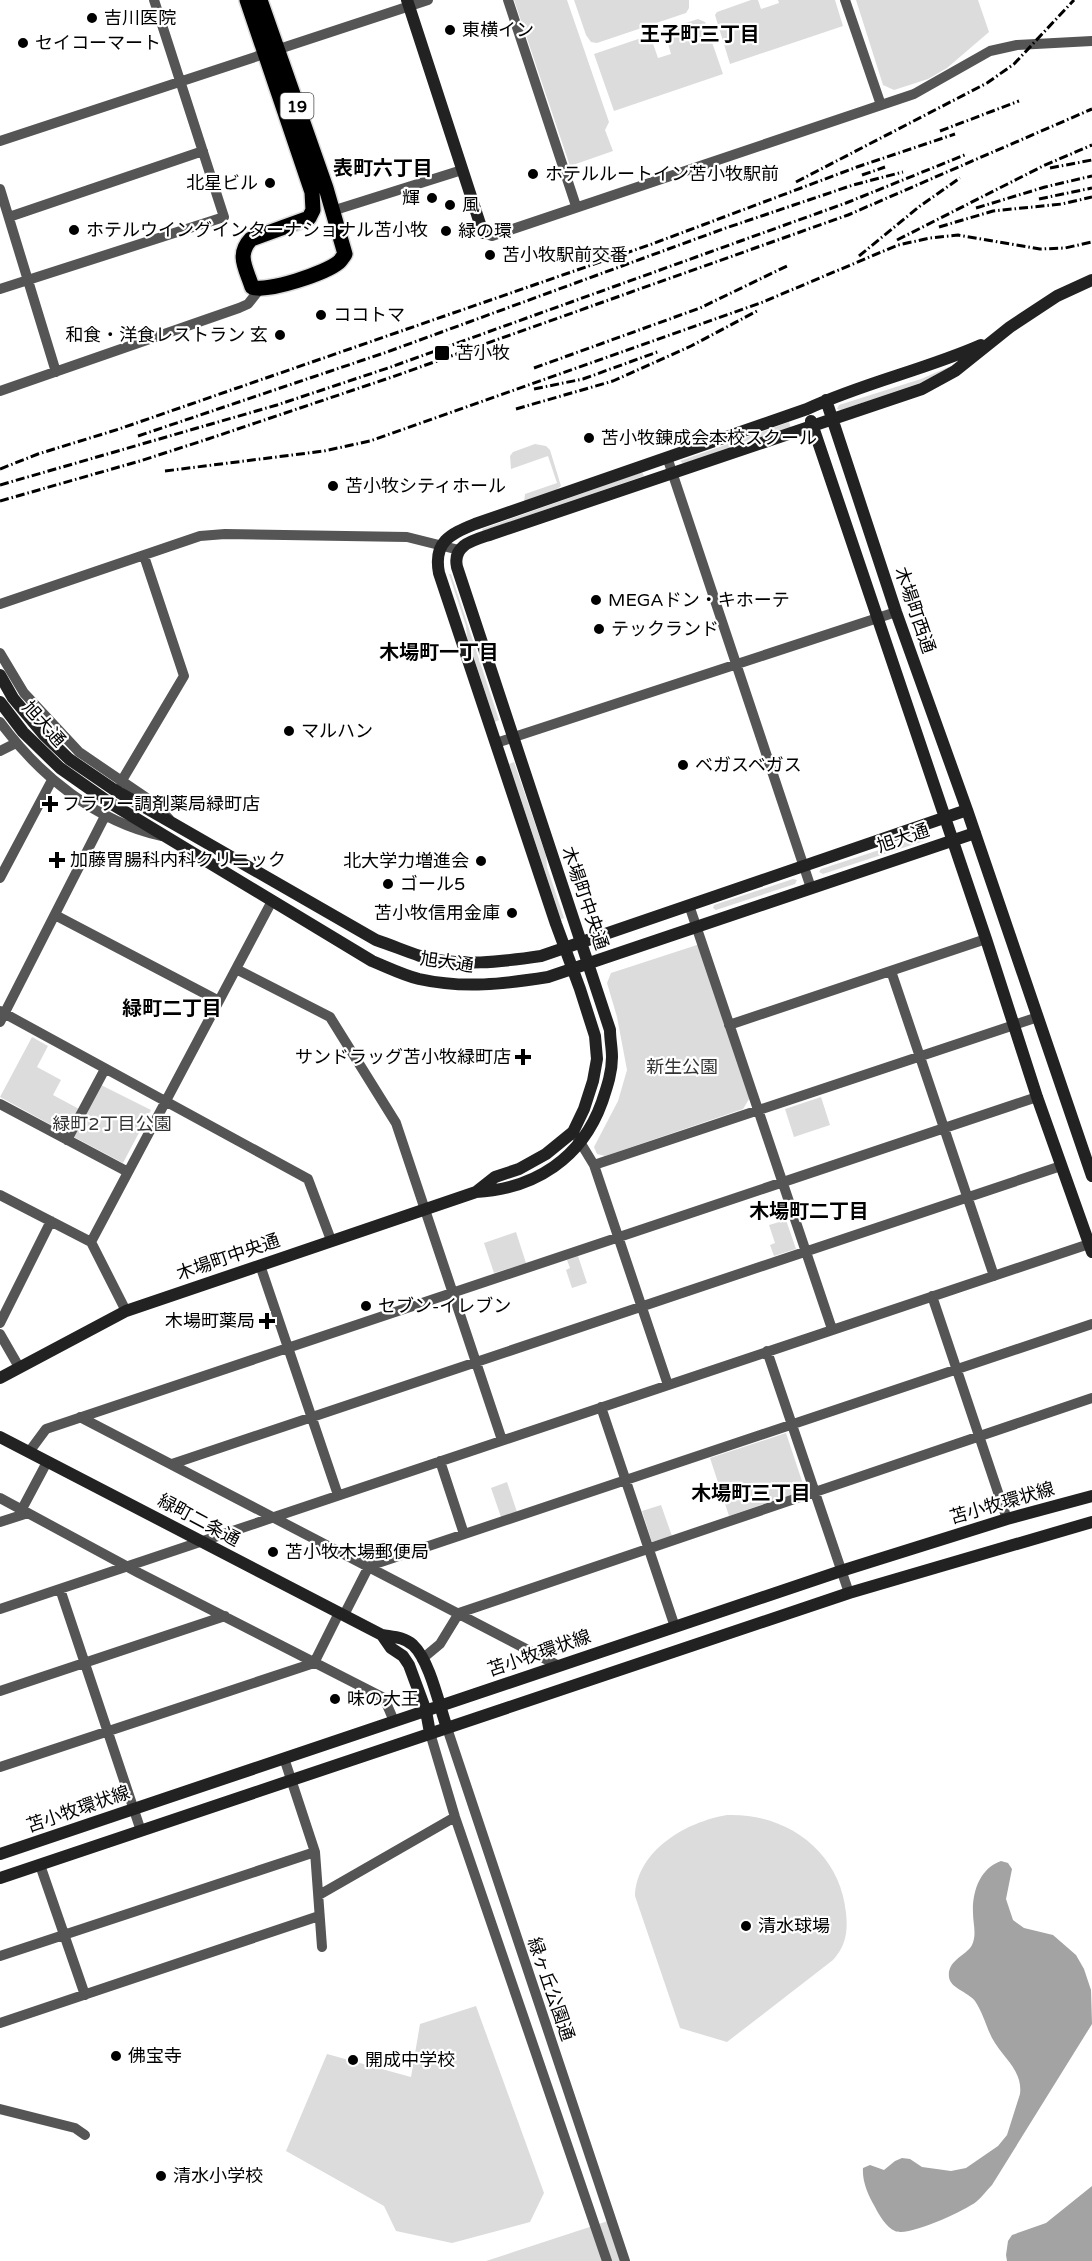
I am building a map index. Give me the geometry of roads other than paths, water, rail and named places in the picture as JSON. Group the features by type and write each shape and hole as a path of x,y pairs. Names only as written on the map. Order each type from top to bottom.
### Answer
{"main road":[{"name":"19","path":"247,0 271,52 332,212"},
{"name":"19","path":"259,290 252,287 244,264 242,255 244,246 251,239 309,218 313,210 312,192 271,52 260,0"},
{"path":"259,290 329,268 340,261 345,254 332,212"}],"street":[{"path":"0,289 224,217 154,0"},
{"path":"0,141 271,52 408,3 428,0"},
{"path":"508,0 576,206"},
{"path":"845,0 881,105"},
{"path":"408,3 483,233 492,236 914,94 990,51 1017,45 1092,41"},
{"path":"9,217 203,151"},
{"path":"332,212 462,170"},
{"path":"0,189 56,372"},
{"path":"0,604 200,536 225,534 407,537 459,550 467,543 922,389 955,371 996,338 1057,296 1092,280"},
{"path":"0,391 248,304 259,290"},
{"path":"441,546 447,538 460,530 922,368 996,338"},
{"name":"木場町西通","path":"826,400 896,612 967,810"},
{"path":"807,409 945,817"},
{"path":"667,457 811,888"},
{"name":"木場町中央通","path":"441,546 437,557 439,573 595,1036 597,1059 584,1109 573,1132 546,1154 519,1169 495,1177 476,1192"},
{"name":"木場町中央通","path":"0,1378 126,1311 476,1192 501,1191 526,1182 556,1166 581,1143 597,1115 609,1083 612,1058 610,1030 457,567 459,550"},
{"path":"122,782 184,675 144,556"},
{"path":"496,743 896,612"},
{"path":"0,653 24,693 80,752 154,803 172,823"},
{"name":"旭大通","path":"0,675 13,698 44,735 69,759 113,789 376,940 422,956 456,962 492,963 541,956 967,810"},
{"name":"旭大通","path":"0,702 23,732 60,768 106,801 372,961 418,979 453,984 496,986 549,977 975,833"},
{"path":"0,722 16,743 52,780 105,816 140,831 165,836"},
{"path":"0,751 16,743"},
{"path":"0,878 52,780"},
{"path":"967,810 1092,1176"},
{"path":"105,816 1,1016 105,1069 308,1179 332,1240"},
{"name":"旭大通","path":"945,817 1037,1097 1091,1246"},
{"path":"91,1242 272,901"},
{"path":"689,905 832,1329"},
{"path":"55,915 219,1001"},
{"path":"729,1025 986,939"},
{"path":"236,969 330,1017 396,1123 502,1440"},
{"path":"891,971 994,1276"},
{"path":"594,1165 1038,1017"},
{"path":"68,1140 105,1069"},
{"path":"29,1452 46,1429 80,1417 1037,1097"},
{"path":"0,1104 128,1173"},
{"path":"573,1132 594,1165 668,1384"},
{"path":"172,1464 1061,1166"},
{"path":"0,1195 91,1242 126,1311"},
{"path":"0,1323 51,1221"},
{"path":"0,1608 832,1329 1091,1246"},
{"path":"260,1265 338,1495"},
{"path":"932,1296 1007,1519"},
{"path":"0,1767 314,1663 369,1566 1092,1324"},
{"path":"0,1334 19,1367"},
{"path":"767,1351 849,1593"},
{"path":"422,1659 440,1644 459,1613 1092,1398"},
{"path":"601,1407 675,1627"},
{"path":"80,1417 557,1665"},
{"name":"緑町二条通","path":"0,1437 382,1635 402,1638 413,1646 422,1659 447,1728"},
{"path":"440,1461 464,1534"},
{"path":"0,1522 25,1511 47,1462"},
{"name":"苫小牧環状線","path":"0,1854 841,1571 1007,1519 1092,1496"},
{"path":"0,1498 384,1698 394,1721"},
{"path":"0,1878 849,1593 1092,1522"},
{"path":"60,1588 141,1831"},
{"path":"0,1691 225,1616"},
{"name":"緑町二条通","path":"382,1635 391,1648 403,1656 410,1665 426,1711 430,1733"},
{"name":"緑ヶ丘公園通","path":"447,1728 624,2261"},
{"name":"緑ヶ丘公園通","path":"430,1733 455,1817 607,2261"},
{"path":"284,1758 315,1852 322,1947"},
{"path":"319,1895 455,1817"},
{"path":"0,1956 315,1852"},
{"path":"40,1865 85,1995"},
{"path":"0,2023 319,1916"},
{"path":"0,2109 75,2128 86,2135"}],"railway":[{"path":"796,182 987,83 1014,64 1074,0"},
{"path":"940,131 1019,101"},
{"path":"0,501 140,461 392,377 848,215 1092,109"},
{"path":"0,469 652,244 857,167 955,134"},
{"path":"897,240 1043,166 1092,145"},
{"path":"0,485 277,405 388,368 846,203 967,154"},
{"path":"1050,168 1092,160"},
{"path":"862,175 885,167"},
{"path":"138,436 387,352 723,229 853,185 903,172"},
{"path":"976,208 1045,187 1092,176"},
{"path":"859,256 920,206 960,178"},
{"path":"1039,199 1092,188"},
{"path":"939,227 993,211 1062,204 1092,197"},
{"path":"165,471 324,451 370,441 763,302 898,245 958,235 1040,249 1065,248 1092,242"},
{"path":"534,368 700,308 787,266"},
{"path":"516,409 613,381 691,346 757,311"},
{"path":"534,389 583,379 660,351"}],"place":[{"name":"吉川医院","path":"92,18"},
{"name":"東横イン","path":"450,30"},
{"name":"セイコーマート","path":"23,43"},
{"name":"ホテルルートイン苫小牧駅前","path":"533,174"},
{"name":"北星ビル","path":"270,183"},
{"name":"輝","path":"432,198"},
{"name":"風","path":"450,205"},
{"name":"ホテルウイングインターナショナル苫小牧","path":"74,230"},
{"name":"緑の環","path":"446,231"},
{"name":"苫小牧駅前交番","path":"490,255"},
{"name":"ココトマ","path":"321,315"},
{"name":"和食・洋食レストラン 玄","path":"280,335"},
{"name":"苫小牧","path":"442,353"},
{"name":"苫小牧錬成会本校スクール","path":"589,438"},
{"name":"苫小牧シティホール","path":"333,486"},
{"name":"MEGAドン・キホーテ","path":"596,600"},
{"name":"テックランド","path":"599,629"},
{"name":"マルハン","path":"289,731"},
{"name":"ベガスベガス","path":"683,765"},
{"name":"フラワー調剤薬局緑町店","path":"50,804"},
{"name":"加藤胃腸科内科クリニック","path":"57,860"},
{"name":"北大学力増進会","path":"481,861"},
{"name":"ゴール5","path":"388,884"},
{"name":"苫小牧信用金庫","path":"512,913"},
{"name":"サンドラッグ苫小牧緑町店","path":"523,1057"},
{"name":"セブン-イレブン","path":"366,1306"},
{"name":"木場町薬局","path":"267,1321"},
{"name":"苫小牧木場郵便局","path":"273,1552"},
{"name":"味の大王","path":"335,1699"},
{"name":"清水球場","path":"746,1926"},
{"name":"佛宝寺","path":"116,2056"},
{"name":"開成中学校","path":"353,2060"},
{"name":"清水小学校","path":"161,2176"}],"district":[{"name":"王子町三丁目","path":"700,34"},
{"name":"表町六丁目","path":"383,168"},
{"name":"木場町一丁目","path":"439,652"},
{"name":"緑町二丁目","path":"172,1008"},
{"name":"木場町二丁目","path":"809,1211"},
{"name":"木場町三丁目","path":"751,1493"}],"park label":[{"name":"新生公園","path":"682,1067"},
{"name":"緑町2丁目公園","path":"112,1124"}]}
